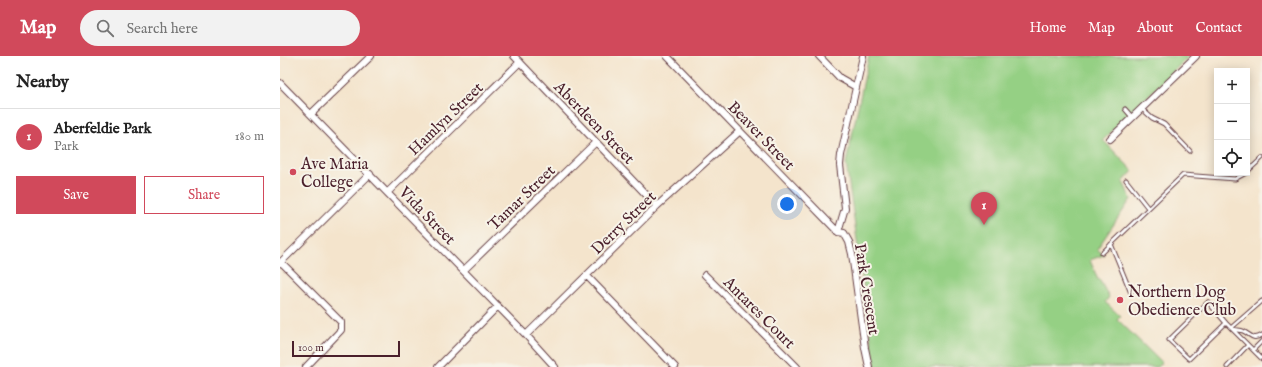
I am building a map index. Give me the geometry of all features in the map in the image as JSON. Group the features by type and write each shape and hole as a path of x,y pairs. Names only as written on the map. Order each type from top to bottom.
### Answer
{"street":[{"path":"311,114 371,56"},
{"name":"Aberdeen Street","path":"514,56 657,206"},
{"name":"Beaver Street","path":"667,56 838,232"},
{"path":"819,56 840,78 856,87"},
{"name":"Park Crescent","path":"863,56 841,155 840,165 845,208 838,232 844,233 850,242 869,367"},
{"path":"1110,139 1196,56"},
{"name":"Hamlyn Street","path":"388,192 520,62"},
{"name":"Vida Street","path":"280,83 464,270 556,367"},
{"name":"Derry Street","path":"526,335 657,206 740,131"},
{"name":"Tamar Street","path":"464,270 596,142"},
{"path":"306,367 341,330 341,322 281,263 370,174"},
{"name":"Antares Court","path":"705,275 797,367"},
{"path":"586,276 675,367"},
{"path":"438,367 498,306"}],"lane":[{"path":"1125,109 1133,117"},
{"path":"1142,109 1152,118 1164,124 1190,151"},
{"path":"1250,170 1262,158"},
{"path":"1102,253 1184,175 1235,179 1241,176"},
{"path":"1126,180 1148,208"},
{"path":"1111,244 1131,293"},
{"path":"1232,328 1262,301"},
{"path":"1226,323 1189,359 1169,340 1208,302 1226,323 1262,359"},
{"path":"1232,328 1244,332 1252,338 1262,336"},
{"path":"1253,350 1262,341"},
{"path":"1227,367 1248,345"}],"green space":[{"path":"869,56 1189,56 1103,140 1133,171 1123,182 1131,199 1097,249 1104,255 1090,260 1098,280 1099,279 1109,297 1105,302 1120,316 1117,319 1162,363 1158,367 875,367 846,163"}],"place":[{"name":"Ave Maria College","path":"293,172"},
{"name":"Aberfeldie Park","path":"984,225"},
{"name":"Northern Dog Obedience Club","path":"1120,300"}]}
